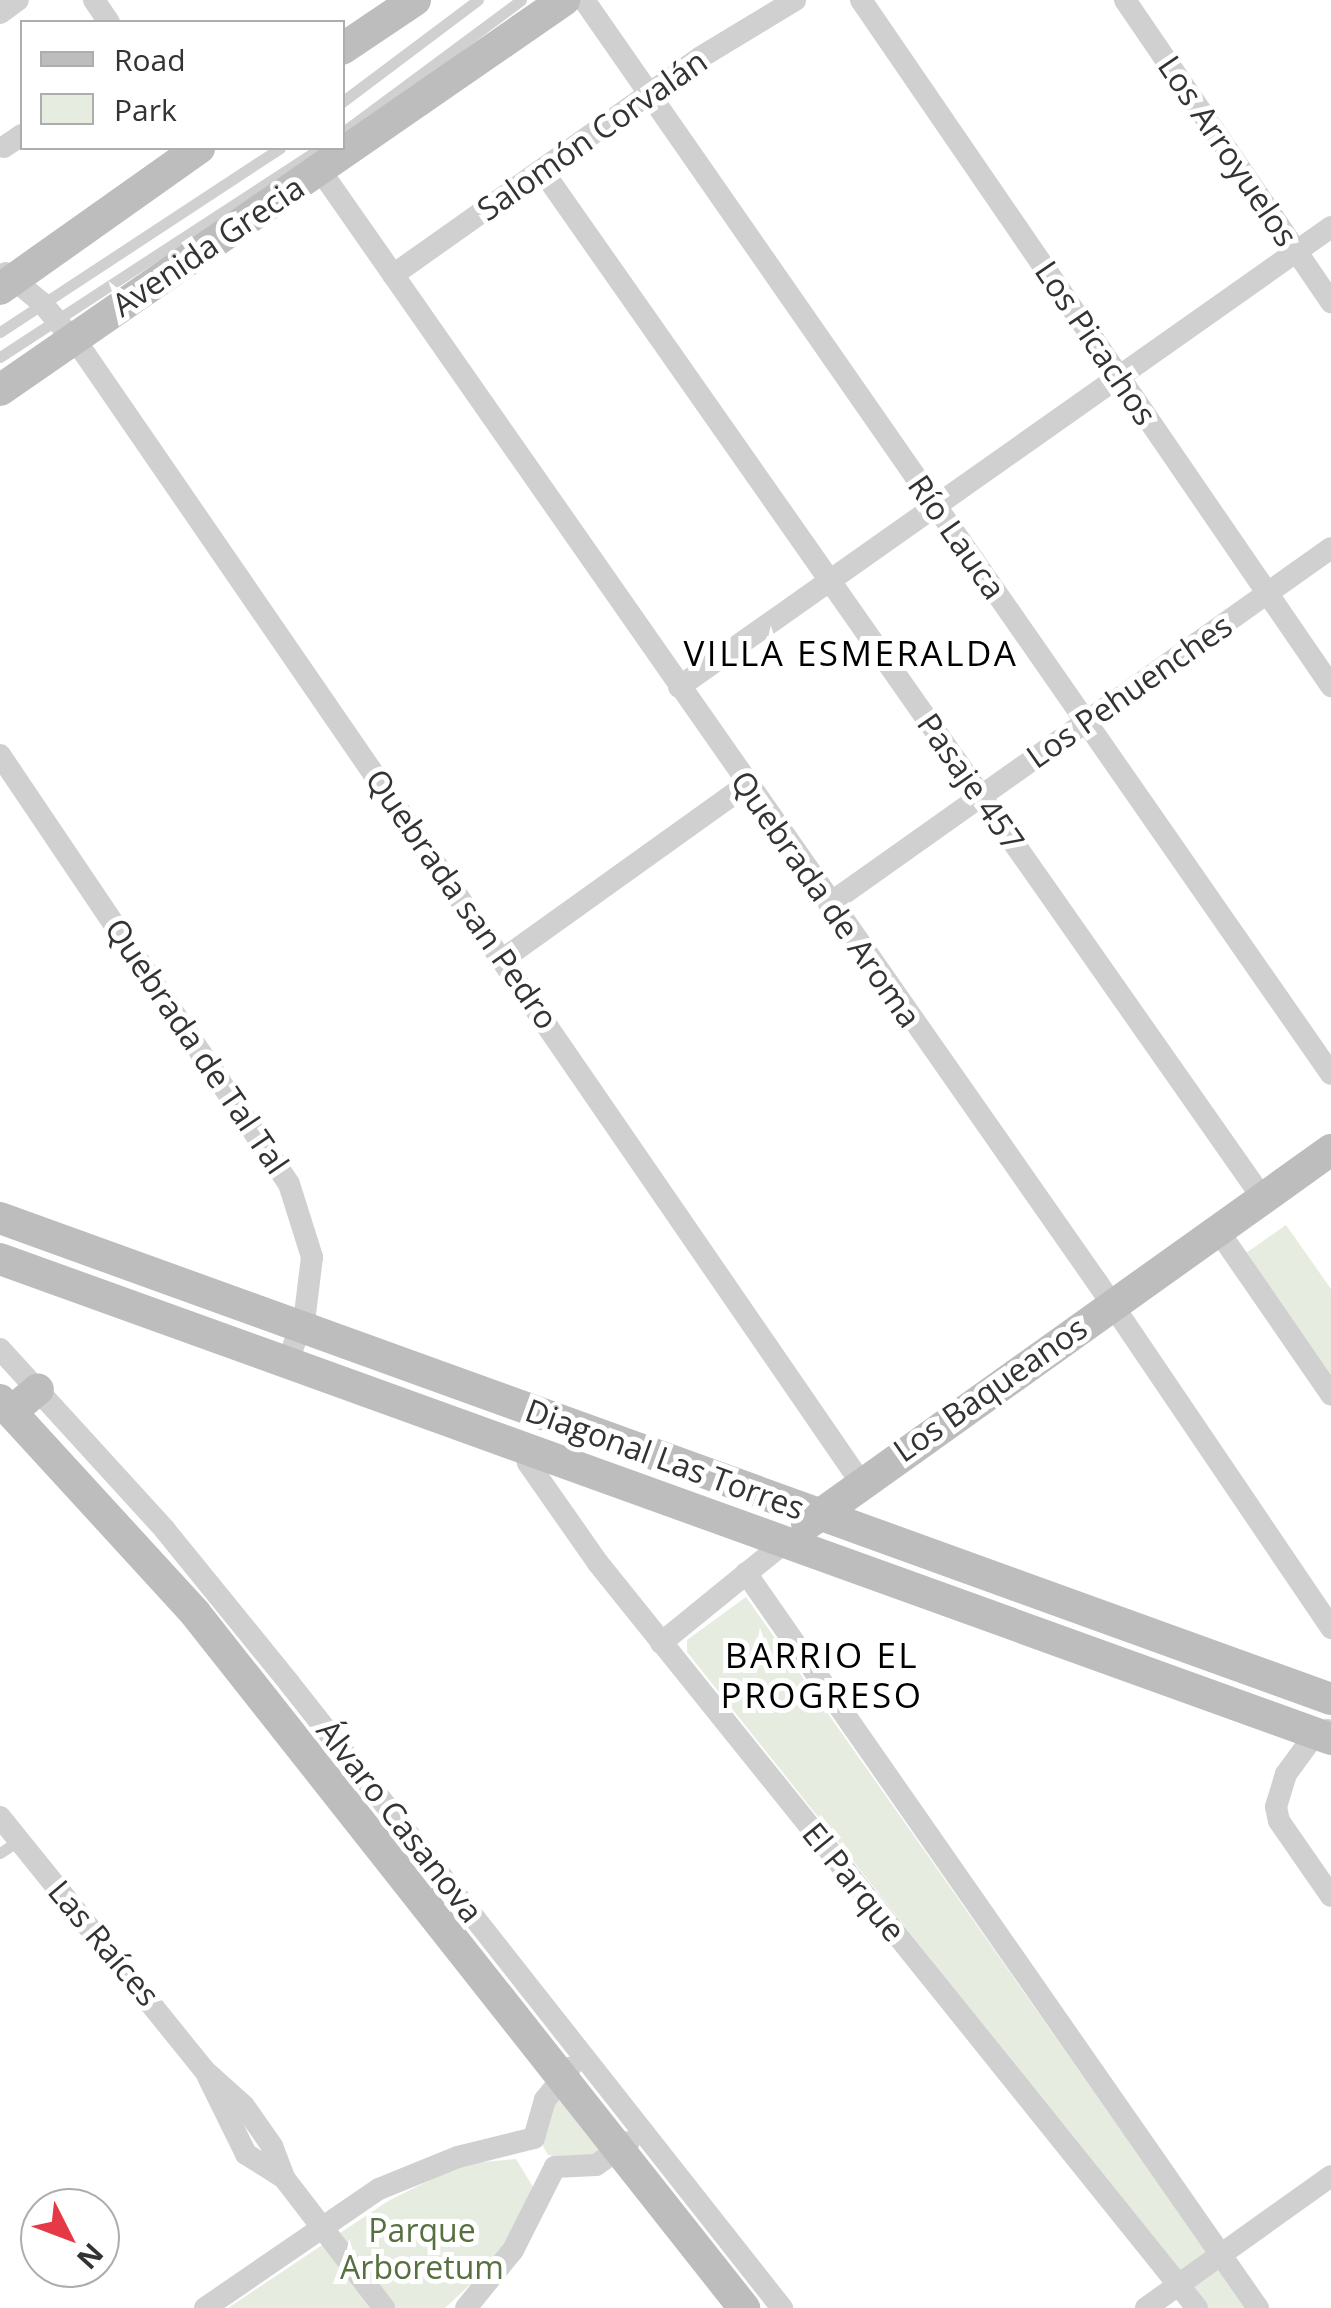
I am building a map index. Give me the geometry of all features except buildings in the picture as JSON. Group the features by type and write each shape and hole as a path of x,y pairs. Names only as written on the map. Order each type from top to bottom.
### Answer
{"main road":[{"path":"345,47 414,0"},
{"name":"Avenida Grecia","path":"345,142 564,0"},
{"path":"5,279 193,150"},
{"name":"Avenida Grecia","path":"0,390 58,321 321,158"},
{"name":"Los Baqueanos","path":"784,1543 860,1481 1331,1150"},
{"name":"Diagonal Las Torres","path":"0,1218 1331,1699"},
{"name":"Diagonal Las Torres","path":"0,1259 1326,1734"},
{"path":"6,1406 38,1389"},
{"name":"Álvaro Casanova","path":"6,1406 195,1613 573,2065 631,2140 744,2308"}],"street":[{"path":"0,12 18,0"},
{"name":"Río Lauca","path":"584,0 1331,1074"},
{"name":"Salomón Corvalán","path":"393,275 650,94 795,0"},
{"name":"Los Picachos","path":"862,0 1331,686"},
{"name":"Los Arroyuelos","path":"1125,0 1331,302"},
{"name":"Quebrada de Aroma","path":"321,158 393,275 1331,1628"},
{"name":"Pasaje 457","path":"542,170 1262,1198"},
{"path":"678,687 937,507 1117,374 1331,227"},
{"name":"Quebrada san Pedro","path":"5,279 58,321 503,959 860,1481"},
{"name":"Los Pehuenches","path":"829,904 1331,548"},
{"name":"Quebrada de Tal Tal","path":"0,755 289,1184 312,1257 301,1328 288,1361"},
{"path":"503,959 746,785"},
{"path":"1217,1229 1331,1394"},
{"name":"Álvaro Casanova","path":"0,1348 278,1668 573,2065"},
{"name":"El Parque","path":"524,1447 538,1477 661,1642 1196,2308"},
{"name":"Los Baqueanos","path":"661,1642 784,1543"},
{"path":"746,1574 1258,2308"},
{"path":"1326,1734 1286,1774 1276,1807 1279,1821 1331,1896"},
{"name":"Las Raíces","path":"0,1818 9,1847 205,2071 246,2154 284,2178 384,2308"},
{"path":"534,2138 545,2100 573,2065"},
{"path":"534,2138 555,2167"},
{"path":"206,2308 404,2176 534,2138"},
{"path":"555,2167 584,2168 631,2140"},
{"name":"Álvaro Casanova","path":"631,2140 782,2308"},
{"path":"466,2308 514,2250 555,2167"},
{"path":"1146,2308 1331,2176"}],"lane":[{"path":"345,100 478,0"},
{"path":"345,131 522,0"},
{"path":"0,357 58,321 277,150"},
{"path":"0,332 58,321"}],"green space":[{"path":"1286,1225 1331,1289 1331,1375 1246,1253"},
{"path":"746,1597 1246,2308 1208,2308 687,1652 687,1640"},
{"path":"560,2097 601,2151 577,2160 548,2155 539,2139 541,2120"},
{"name":"Parque Arboretum","path":"516,2159 536,2192 490,2266 445,2308 228,2308 388,2201 462,2164"}],"district":[{"name":"VILLA ESMERALDA","path":"851,653"},
{"name":"BARRIO EL PROGRESO","path":"822,1675"}]}
